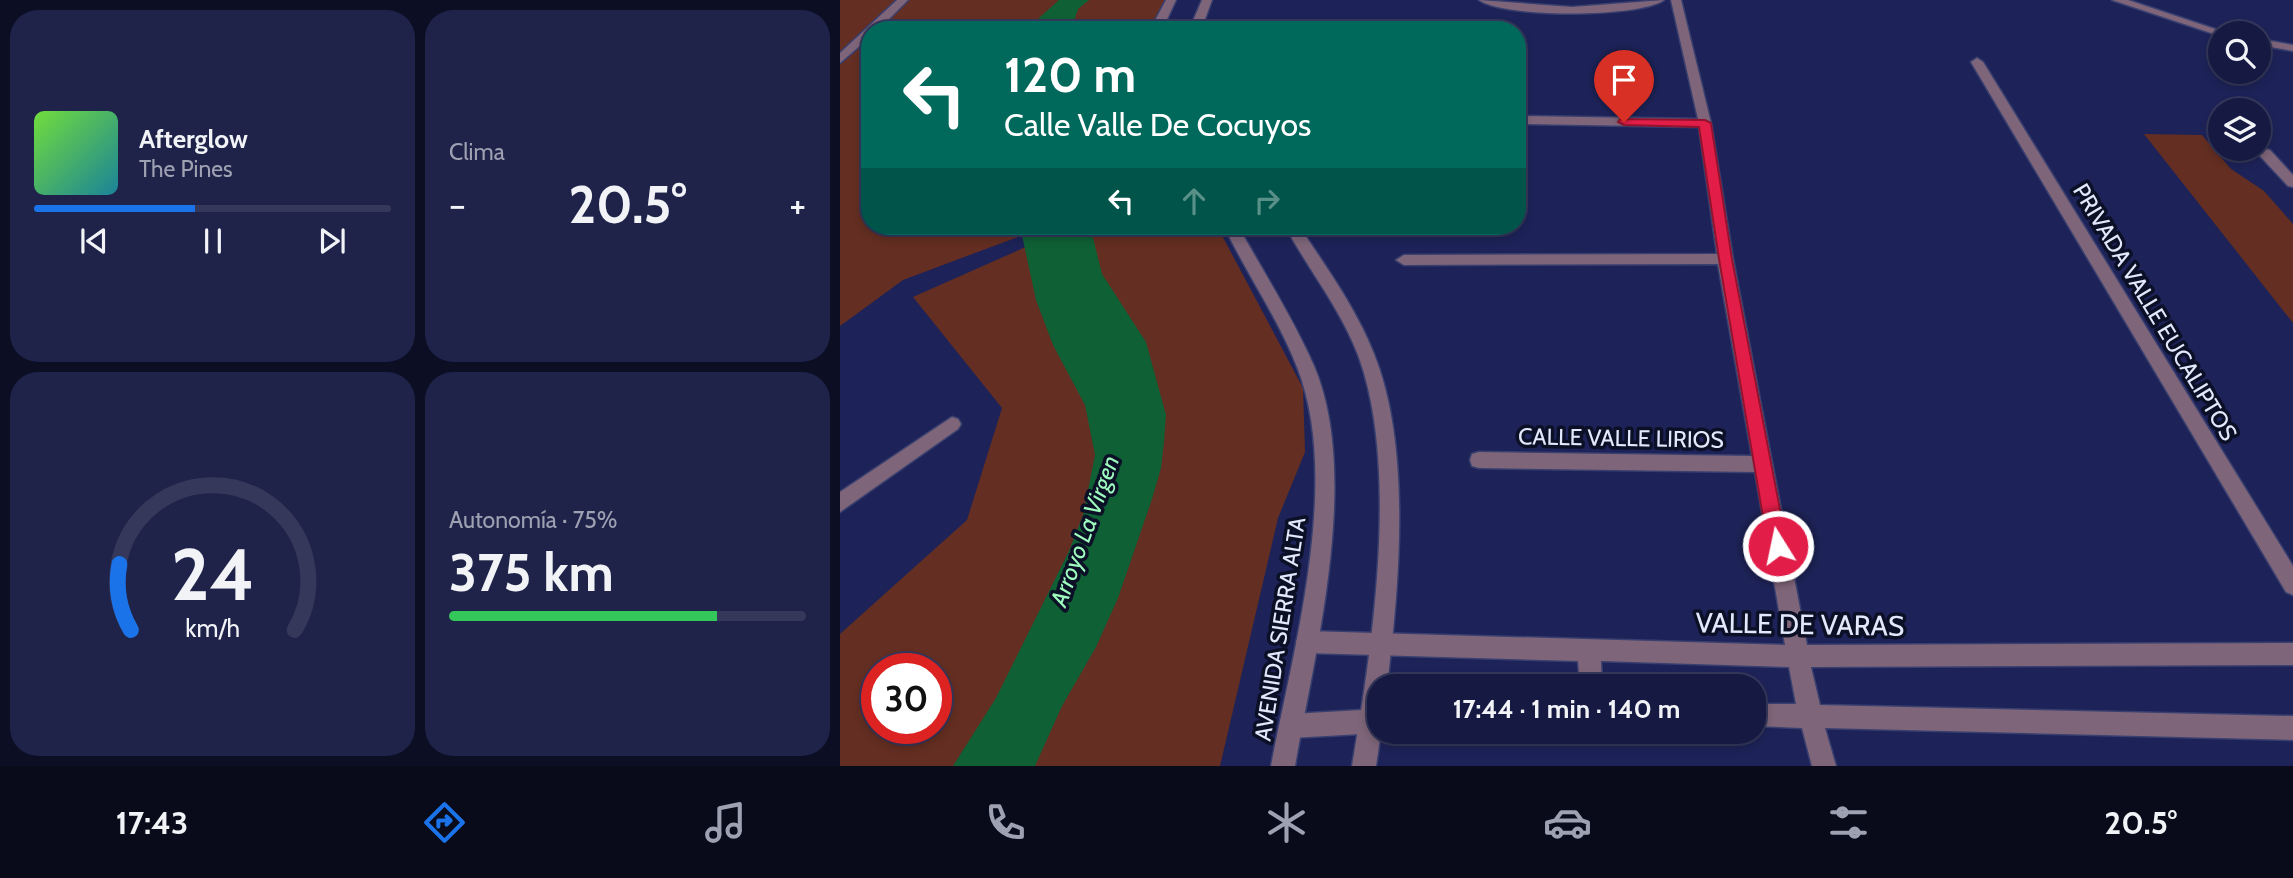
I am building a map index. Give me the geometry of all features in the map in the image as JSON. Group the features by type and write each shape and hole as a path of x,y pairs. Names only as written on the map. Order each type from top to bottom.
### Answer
{"street":[{"path":"881,21 903,0"},
{"path":"1160,21 1171,0"},
{"path":"1198,21 1206,0"},
{"path":"1483,0 1529,8 1566,10 1614,7 1659,0"},
{"path":"1676,0 1705,123 1726,259 1798,656 1824,766"},
{"path":"2117,0 2208,29"},
{"path":"840,59 861,40"},
{"path":"2271,44 2293,48"},
{"name":"PRIVADA VALLE EUCALIPTOS","path":"1977,62 2293,585"},
{"path":"1526,120 1705,123"},
{"path":"2271,159 2293,183"},
{"name":"AVENIDA SIERRA ALTA","path":"1236,235 1306,366 1317,405 1324,450 1323,544 1283,766"},
{"path":"1298,235 1332,290 1366,355 1377,398 1385,445 1390,533 1380,674"},
{"path":"1404,260 1726,259"},
{"path":"840,503 951,424"},
{"name":"CALLE VALLE LIRIOS","path":"1479,460 1763,464"},
{"name":"VALLE DE VARAS","path":"1307,642 1798,656 2293,654"},
{"path":"1589,651 1590,674"},
{"path":"1766,715 2293,728"},
{"path":"1291,726 1367,721"},
{"path":"1364,766 1369,744"}],"shaded area":[{"path":"840,0 1174,0 1161,21 861,21 861,235 1023,235 903,280 840,326"},
{"path":"2144,134 2202,135 2208,142 2208,161 2224,161 2231,169 2264,191 2293,224 2293,323"},
{"path":"1053,235 1222,235 1303,388 1305,452 1278,518 1220,766 840,766 840,634 967,520 1002,408 913,297"}],"water":[{"path":"1059,0 1089,0 1078,9 1074,21 1038,21"},
{"name":"Arroyo La Virgen","path":"1022,235 1092,235 1102,274 1146,342 1166,415 1161,468 1118,598 1096,647 1062,706 1035,766 953,766 996,698 1069,551 1083,515 1095,455 1085,405 1053,345 1036,300"}],"route":[{"path":"1624,122 1705,123 1726,259 1778,546"}]}
